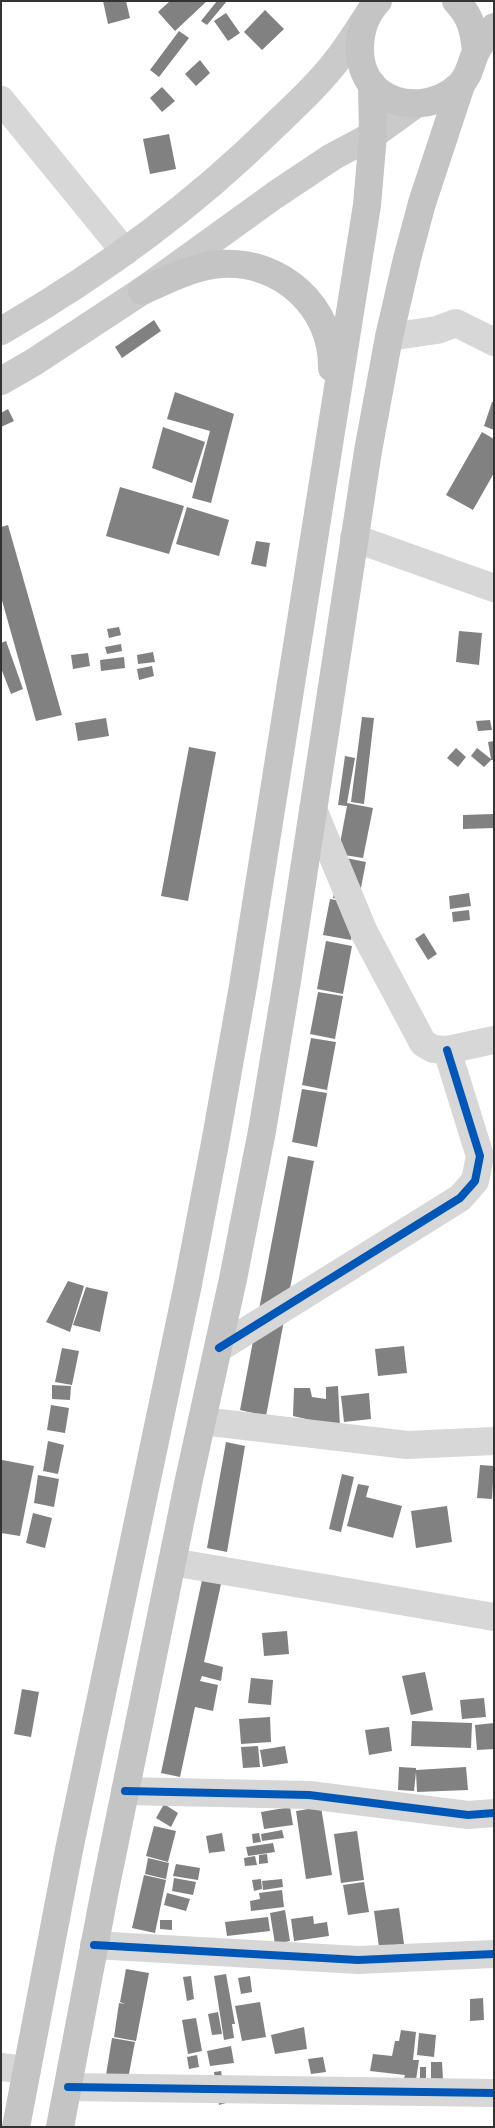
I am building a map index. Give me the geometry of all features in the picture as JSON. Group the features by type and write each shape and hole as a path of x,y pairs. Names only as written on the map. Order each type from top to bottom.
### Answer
{"highway":[{"path":"456,1 466,11 474,30 476,52"},
{"path":"372,9 360,37 360,57 366,74 379,92 396,100 416,104 444,98 461,85"},
{"path":"60,2127 125,1791 172,1562 219,1348 262,1131 354,538 389,337 406,259 422,203 461,85 471,69 476,52 494,26"},
{"path":"16,2127 14,2068 68,1850 188,1284 243,986 367,205 373,135 372,84"},
{"path":"142,291 184,272 220,264 241,264 261,268 297,288 324,321 329,339 333,360 330,430"}],"main road":[{"path":"1,331 91,276 125,252 178,213 248,153 307,95 341,56 372,9"},
{"path":"1,381 34,362 142,291 291,184 332,157 373,135 416,104"}],"street":[{"path":"1,100 125,252"},
{"path":"389,337 437,330 456,323 494,342"},
{"path":"354,538 494,588"},
{"path":"313,809 364,932 423,1042 433,1049 447,1050 494,1040"},
{"path":"219,1348 460,1198 475,1181 480,1156 447,1050"},
{"path":"202,1421 407,1445 494,1441"},
{"path":"172,1562 494,1617"},
{"path":"125,1791 309,1795 468,1815 494,1813"},
{"path":"94,1945 358,1960 494,1954"},
{"path":"68,2086 494,2092"}],"building":[{"path":"103,1 126,1 130,18 108,24"},
{"path":"170,1 207,1 175,31 158,12"},
{"path":"217,1 227,1 207,25 201,21"},
{"path":"265,10 284,29 262,50 244,32"},
{"path":"226,13 240,33 228,41 214,21"},
{"path":"179,31 189,38 159,77 150,70"},
{"path":"200,60 210,73 196,86 185,74"},
{"path":"162,87 175,101 162,112 150,98"},
{"path":"169,134 176,169 150,174 143,139"},
{"path":"154,320 161,331 122,358 115,347"},
{"path":"175,392 234,414 211,503 192,498 210,431 167,419"},
{"path":"492,402 494,402 494,430 484,426"},
{"path":"8,409 14,421 1,427 1,413"},
{"path":"163,427 205,442 192,483 152,468"},
{"path":"482,432 494,439 494,473 473,510 446,495"},
{"path":"120,487 184,506 169,554 106,536"},
{"path":"187,507 229,520 219,556 176,544"},
{"path":"8,525 62,715 36,721 1,597 1,527"},
{"path":"256,541 270,543 266,567 251,564"},
{"path":"119,627 121,635 109,638 107,629"},
{"path":"459,631 482,633 479,665 456,662"},
{"path":"6,641 23,689 11,694 1,668 1,643"},
{"path":"121,644 122,651 107,654 105,647"},
{"path":"153,652 155,662 138,664 137,655"},
{"path":"88,653 90,666 73,669 71,655"},
{"path":"124,657 125,668 101,671 100,660"},
{"path":"152,666 154,676 139,680 137,669"},
{"path":"362,717 374,718 364,804 351,802"},
{"path":"106,718 109,736 78,741 75,723"},
{"path":"490,720 492,730 478,731 476,721"},
{"path":"494,741 494,760 491,760 484,767 471,756 477,748 491,759 488,742"},
{"path":"189,747 216,752 188,901 161,896"},
{"path":"456,748 466,757 458,767 447,758"},
{"path":"345,756 355,758 347,803 373,808 363,858 338,854 347,806 338,805"},
{"path":"493,814 494,828 463,829 463,815"},
{"path":"341,857 366,862 358,903 333,898"},
{"path":"469,893 471,906 450,909 449,896"},
{"path":"330,899 358,904 351,940 323,935"},
{"path":"469,910 470,920 453,922 452,912"},
{"path":"424,933 437,954 428,960 415,939"},
{"path":"326,941 352,946 343,994 317,989"},
{"path":"318,992 343,996 335,1039 310,1034"},
{"path":"311,1038 336,1042 327,1090 302,1085"},
{"path":"302,1089 327,1093 317,1147 292,1142"},
{"path":"288,1156 314,1161 266,1416 240,1410"},
{"path":"68,1281 84,1286 70,1332 46,1322"},
{"path":"86,1287 108,1292 100,1332 73,1325"},
{"path":"404,1346 407,1373 378,1376 375,1349"},
{"path":"62,1348 79,1351 72,1385 55,1382"},
{"path":"52,1385 71,1386 70,1400 52,1399"},
{"path":"338,1386 340,1427 293,1416 294,1388 310,1388 312,1397 326,1399 326,1387"},
{"path":"369,1393 371,1419 344,1422 341,1396"},
{"path":"51,1405 69,1408 65,1433 47,1430"},
{"path":"48,1441 64,1445 58,1474 43,1471"},
{"path":"226,1442 245,1446 227,1552 207,1548"},
{"path":"2,1460 34,1466 20,1536 1,1533"},
{"path":"480,1465 494,1466 492,1499 477,1498"},
{"path":"342,1474 354,1477 341,1532 329,1529"},
{"path":"38,1475 59,1479 54,1507 34,1503"},
{"path":"358,1484 369,1486 366,1497 402,1506 393,1538 347,1526"},
{"path":"447,1506 452,1542 416,1548 411,1511"},
{"path":"33,1513 52,1518 45,1548 26,1543"},
{"path":"202,1580 221,1584 204,1662 223,1667 221,1681 202,1676 200,1681 218,1685 213,1711 195,1707 180,1777 161,1773"},
{"path":"287,1631 289,1654 264,1656 262,1633"},
{"path":"425,1672 433,1710 411,1715 402,1676"},
{"path":"251,1678 273,1680 271,1705 248,1703"},
{"path":"22,1689 39,1692 31,1737 14,1734"},
{"path":"484,1698 486,1717 462,1719 460,1700"},
{"path":"270,1717 271,1742 241,1744 239,1719"},
{"path":"412,1721 472,1723 471,1748 411,1746"},
{"path":"494,1723 494,1749 477,1750 475,1725"},
{"path":"389,1727 392,1751 369,1755 365,1730"},
{"path":"258,1746 260,1767 243,1768 241,1747"},
{"path":"285,1746 288,1763 263,1767 260,1750"},
{"path":"399,1767 416,1768 416,1770 466,1767 468,1790 417,1792 416,1772 414,1791 398,1790"},
{"path":"164,1804 178,1813 171,1827 156,1818"},
{"path":"290,1807 293,1825 264,1829 261,1812"},
{"path":"321,1807 332,1875 306,1879 296,1811"},
{"path":"154,1826 176,1831 168,1862 146,1856"},
{"path":"282,1830 284,1838 262,1841 261,1834"},
{"path":"357,1831 364,1880 341,1883 334,1834"},
{"path":"222,1833 225,1851 209,1853 206,1836"},
{"path":"259,1833 261,1842 253,1843 252,1834"},
{"path":"273,1843 275,1852 248,1856 246,1847"},
{"path":"267,1854 268,1863 259,1864 259,1855"},
{"path":"255,1856 257,1865 245,1866 244,1858"},
{"path":"148,1858 169,1863 166,1879 145,1874"},
{"path":"176,1864 200,1868 198,1880 173,1876"},
{"path":"144,1875 166,1880 155,1933 132,1928"},
{"path":"174,1878 196,1882 193,1895 172,1891"},
{"path":"261,1879 262,1889 254,1891 252,1880"},
{"path":"282,1879 283,1887 263,1890 262,1881"},
{"path":"364,1882 369,1912 348,1915 343,1885"},
{"path":"282,1890 284,1907 251,1911 250,1901 260,1899 259,1893"},
{"path":"167,1893 190,1899 186,1911 164,1905"},
{"path":"399,1908 404,1944 379,1947 374,1911"},
{"path":"285,1910 290,1941 275,1944 270,1913"},
{"path":"313,1916 314,1924 327,1922 329,1936 294,1941 291,1919"},
{"path":"268,1917 270,1931 227,1936 225,1922"},
{"path":"160,1920 172,1920 172,1930 160,1929"},
{"path":"126,1969 149,1973 136,2041 114,2037 119,2003 125,2004 120,2002"},
{"path":"226,1974 235,2024 232,2024 234,2038 224,2040 214,1976"},
{"path":"191,1976 194,1999 187,2001 183,1977"},
{"path":"250,1976 252,1992 241,1994 238,1978"},
{"path":"483,1998 484,2020 470,2021 470,1999"},
{"path":"260,2002 266,2037 242,2041 235,2006"},
{"path":"218,2012 222,2034 212,2035 208,2014"},
{"path":"196,2018 202,2051 188,2054 182,2020"},
{"path":"304,2027 307,2049 275,2054 271,2035"},
{"path":"401,2030 416,2032 413,2060 419,2060 416,2080 404,2078 405,2075 370,2071 373,2054 392,2056 395,2041 399,2041"},
{"path":"419,2033 436,2035 434,2057 417,2055"},
{"path":"112,2038 135,2042 128,2079 106,2075"},
{"path":"231,2046 234,2063 210,2066 207,2051"},
{"path":"197,2055 199,2067 189,2069 187,2057"},
{"path":"323,2057 326,2072 311,2074 308,2059"},
{"path":"431,2062 442,2062 443,2079 431,2079"},
{"path":"420,2067 426,2067 426,2079 420,2079"},
{"path":"221,2071 226,2103 219,2105 214,2072"}],"cycle path":[{"path":"219,1348 460,1198 475,1181 480,1156 447,1050"},
{"path":"125,1791 309,1795 468,1815 494,1813"},
{"path":"94,1945 358,1960 494,1954"},
{"path":"68,2087 494,2093"}]}
